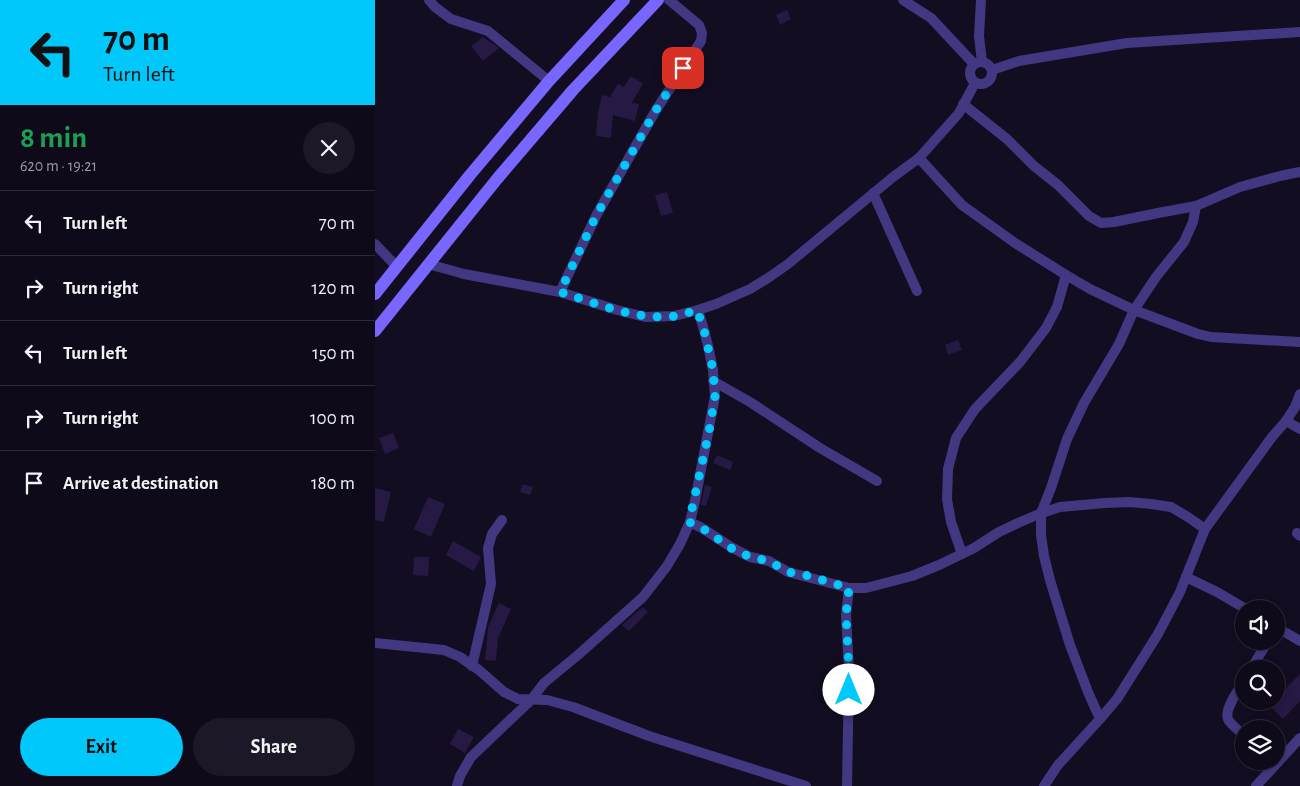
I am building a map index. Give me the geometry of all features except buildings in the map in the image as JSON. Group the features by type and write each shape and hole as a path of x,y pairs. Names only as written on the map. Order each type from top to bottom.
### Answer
{"main road":[{"path":"375,294 470,175 549,82 624,0"},
{"path":"375,331 497,179 573,90 658,0"}],"street":[{"path":"429,0 451,19 487,32 549,82"},
{"path":"560,292 596,216 656,110 701,41 702,34 699,25 669,0"},
{"path":"903,0 931,18 978,63"},
{"path":"978,63 981,0"},
{"path":"992,70 1019,61 1127,43 1300,32"},
{"path":"978,63 986,63 992,70 992,76 985,84 975,83 969,73 971,68 978,63"},
{"path":"428,264 464,274 560,292 617,310 645,316 674,316 716,304 750,289 788,264 873,193 919,158 959,113 975,83"},
{"path":"963,104 1007,139 1089,216 1101,223 1196,206 1240,187 1300,172"},
{"path":"919,158 962,206 1015,243 1090,289 1134,310 1198,334 1211,337 1300,342"},
{"path":"873,193 917,291"},
{"path":"1100,719 1070,645 1050,580 1041,535 1041,513 1067,439 1089,395 1119,344 1134,310 1184,242 1193,222 1196,206"},
{"path":"375,244 397,267"},
{"path":"962,554 951,522 947,499 948,469 956,438 975,409 1020,362 1046,328 1057,307 1065,275"},
{"path":"457,786 460,776 471,757 531,700 544,683 643,597 667,566 680,544 689,522 715,396 713,370 697,310"},
{"path":"713,381 877,481"},
{"path":"1044,786 1058,765 1117,699 1158,634 1186,577 1205,530 1272,437 1286,421 1295,407 1300,394"},
{"path":"1286,421 1300,429"},
{"path":"689,522 702,528 731,548 750,557 769,561 788,572 849,588 866,588 911,576 962,554 999,532 1059,507 1136,502 1171,507 1205,530"},
{"path":"472,666 491,584 488,548 492,534 502,520"},
{"path":"1186,577 1235,603"},
{"path":"847,786 849,671 846,615 849,588"},
{"path":"1285,632 1300,641"},
{"path":"375,643 444,650 460,657 504,692 518,699 547,700 573,707 649,736 806,786"},
{"path":"1235,696 1226,714 1229,721 1235,727"},
{"path":"1285,752 1300,738"},
{"path":"1256,786 1268,770"}],"route":[{"path":"683,68 656,110 596,216 560,292 617,310 645,316 674,316 697,310 704,330 713,370 715,396 695,501 689,522 702,528 731,548 750,557 769,561 788,572 849,588 846,615 849,690"}]}
